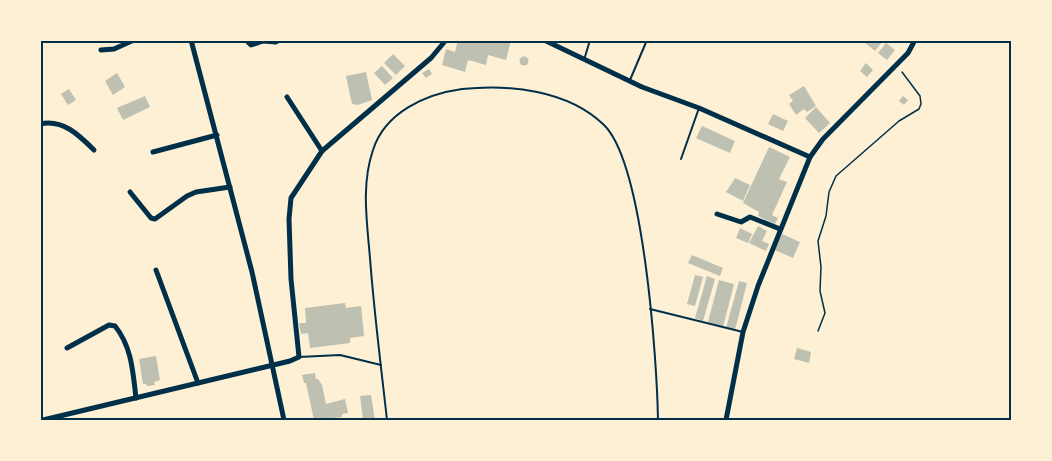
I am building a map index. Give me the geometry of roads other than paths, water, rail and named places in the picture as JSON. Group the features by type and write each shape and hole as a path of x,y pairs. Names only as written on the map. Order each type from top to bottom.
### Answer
{"street":[{"path":"101,50 114,49 134,40"},
{"path":"191,40 252,272 284,420"},
{"path":"246,40 251,45 263,41 276,42 279,40"},
{"path":"43,420 271,366 299,357 291,279 289,205 293,193 322,151 431,58 446,40"},
{"path":"543,40 642,87 699,108 810,157"},
{"path":"726,420 743,332 780,229 810,157 823,139 908,53 915,40"},
{"path":"287,97 322,151"},
{"path":"40,124 53,123 66,127 79,135 94,150"},
{"path":"153,152 217,135"},
{"path":"129,192 155,219 196,192 230,187"},
{"path":"717,214 741,222 750,217 780,229"},
{"path":"156,270 198,383"},
{"path":"67,348 109,326 115,326 128,348 136,398"}],"lane":[{"path":"584,60 590,40"},
{"path":"630,80 647,40"},
{"path":"387,420 365,206 373,149 382,132 409,106 427,97 480,88 540,93 579,106 604,125 616,142 633,190 650,309 658,420"},
{"path":"681,159 699,108"},
{"path":"650,309 743,332"},
{"path":"299,357 333,355 381,365"}]}
